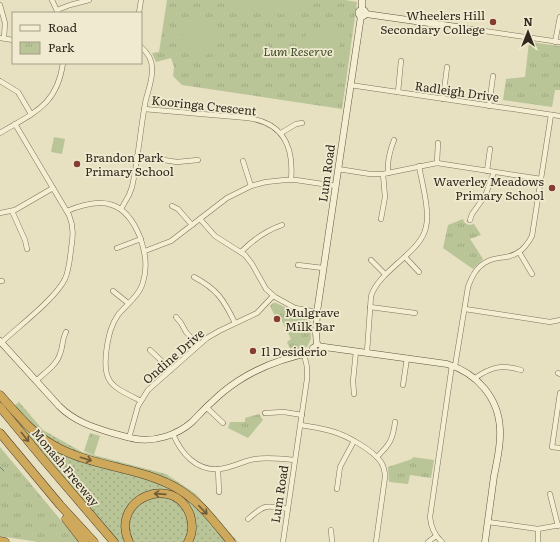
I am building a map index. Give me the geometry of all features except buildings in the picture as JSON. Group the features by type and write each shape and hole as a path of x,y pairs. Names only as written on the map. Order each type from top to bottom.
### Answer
{"highway":[{"path":"0,395 36,434 53,445 86,459 152,477 180,490 192,498 204,510 231,542"},
{"name":"Monash Freeway","path":"0,407 114,542"},
{"path":"0,433 84,542"},
{"path":"15,452 94,542"},
{"path":"129,542 126,532 126,519 131,508 142,497 148,494 159,493 177,498 187,508 192,523 192,532 188,542"},
{"path":"0,541 5,542"}],"street":[{"path":"52,0 58,12 71,4 89,0"},
{"path":"139,12 141,0"},
{"name":"Lum Road","path":"316,349 317,312 350,85 363,13 362,0"},
{"path":"0,5 6,23 2,38 12,40"},
{"path":"363,13 558,42 560,17"},
{"path":"121,209 131,190 144,108 151,83 152,68 149,56 142,48"},
{"path":"398,92 401,61"},
{"path":"0,132 42,107 53,94 60,80 63,64"},
{"path":"442,98 447,68"},
{"path":"489,106 493,76"},
{"path":"0,82 18,92 31,114"},
{"name":"Radleigh Drive","path":"350,85 560,116"},
{"name":"Kooringa Crescent","path":"144,108 256,119 272,126 281,134 288,144 291,156 291,180"},
{"path":"442,542 436,536 430,523 430,517 454,366 470,282 472,276 480,266 488,261 508,257 519,252 528,244 532,236 551,115"},
{"path":"281,134 296,124 302,123"},
{"path":"15,124 67,211 72,221 73,232 65,280 52,296 1,342 62,409 78,420 92,427 130,438 141,440 153,439 173,434 188,426 206,407 230,387 253,372 316,349 366,352 454,366 475,378 487,391 496,407 500,431 485,542"},
{"path":"381,219 385,198 385,173 394,140"},
{"path":"437,162 438,143"},
{"path":"487,171 490,149"},
{"path":"137,156 177,162 198,160"},
{"path":"243,161 251,186"},
{"path":"338,170 370,174 385,173 437,162 541,179"},
{"path":"366,352 373,291 385,274 405,257 425,234 426,210 419,166"},
{"path":"470,220 472,214 485,196 494,172"},
{"path":"145,251 171,241 227,198 251,186 270,181 291,180 336,186"},
{"path":"0,213 12,211 53,188"},
{"path":"67,211 96,202 108,204 121,209 132,221 145,251 146,263 144,281 139,290 115,319 110,330 105,358 105,371 109,380 114,386 141,401"},
{"path":"172,206 178,209 192,225"},
{"path":"12,211 26,242 27,249"},
{"path":"200,219 215,236 242,251 252,264 266,289 273,296 295,308 317,312"},
{"path":"242,251 261,233 282,224"},
{"path":"117,248 140,239"},
{"path":"519,252 532,274"},
{"path":"405,257 419,272"},
{"path":"371,260 385,274"},
{"path":"298,265 323,268"},
{"path":"194,277 209,285 218,294 225,303 235,323"},
{"path":"113,291 128,303"},
{"name":"Ondine Drive","path":"130,438 137,410 148,390 198,345 215,333 259,311 273,296"},
{"path":"370,307 415,313"},
{"path":"465,309 550,322 560,320"},
{"path":"176,317 186,332 198,345"},
{"path":"36,381 58,359 66,332"},
{"path":"150,350 171,370"},
{"path":"354,394 353,381 356,351"},
{"name":"Lum Road","path":"283,542 308,375 304,354"},
{"path":"403,385 407,358"},
{"path":"475,378 498,366 511,367 521,370"},
{"path":"560,394 552,447 560,448"},
{"path":"206,407 223,423"},
{"path":"265,413 284,412 302,415"},
{"path":"377,457 392,440 395,422"},
{"path":"300,425 330,430 341,434 377,457 382,465 385,478 376,542"},
{"path":"173,434 181,451 189,459 201,466 218,469 257,459 273,458 295,460"},
{"path":"337,489 340,467 354,441"},
{"path":"218,469 219,492"},
{"path":"488,522 538,529 559,525 550,494"},
{"path":"248,519 260,508 265,506 288,509"},
{"path":"538,529 538,542"},
{"path":"331,530 332,542"},
{"path":"428,542 436,536"}],"green space":[{"name":"Lum Reserve","path":"167,0 345,0 357,2 342,109 182,85 173,76 174,67 171,58 156,62 152,53 159,52"},
{"path":"242,0 297,0 295,16 240,8"},
{"path":"203,20 213,25 217,31 217,45 213,51 207,55 197,56 187,51 183,45 182,35 187,25 193,21"},
{"path":"324,27 334,32 338,38 338,52 334,58 328,62 318,63 308,58 304,52 303,42 308,32 314,28"},
{"path":"529,42 560,46 560,90 555,90 552,107 503,100 506,79 525,77"},
{"path":"54,137 65,139 62,154 51,152"},
{"path":"463,219 467,224 474,224 481,235 470,239 483,259 473,269 443,248 448,225"},
{"path":"273,303 310,315 311,339 307,347 291,351 287,342 291,339 279,315 275,316 270,306"},
{"path":"19,402 43,430 82,452 166,474 196,494 238,542 114,542 5,414"},
{"path":"259,414 263,420 248,438 228,428 230,422 245,422 245,418"},
{"path":"90,433 100,436 94,455 84,451"},
{"path":"0,447 79,542 38,542 0,536"},
{"path":"413,457 434,460 431,478 410,475 408,484 389,482 388,467 412,459"}],"waterway":[{"path":"0,467 4,471"}],"place":[{"name":"Wheelers Hill Secondary College","path":"493,22"},
{"name":"Brandon Park Primary School","path":"77,164"},
{"name":"Waverley Meadows Primary School","path":"552,188"},
{"name":"Mulgrave Milk Bar","path":"277,319"},
{"name":"Il Desiderio","path":"253,351"}]}
